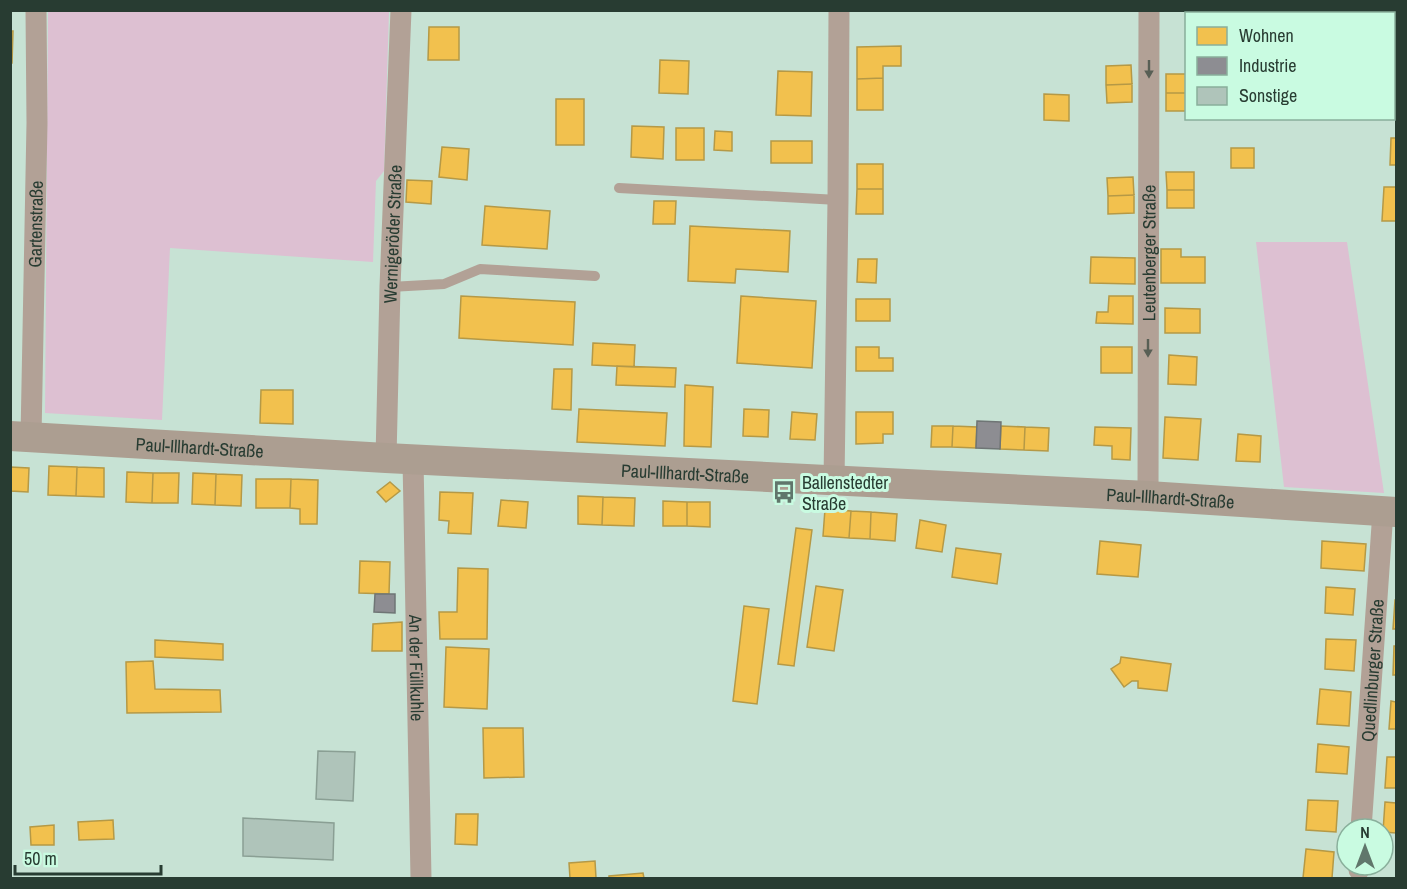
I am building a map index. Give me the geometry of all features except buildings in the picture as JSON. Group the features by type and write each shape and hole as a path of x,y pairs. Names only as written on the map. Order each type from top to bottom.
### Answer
{"street":[{"name":"Gartenstraße","path":"21,436 37,123 36,10"},
{"name":"Wernigeröder Straße","path":"399,459 390,287 401,10"},
{"path":"834,481 839,10"},
{"name":"Leutenberger Straße","path":"1148,496 1149,10"},
{"name":"Paul-Illhardt-Straße","path":"21,436 399,459 1148,496 1390,512"},
{"name":"An der Füllkuhle","path":"399,459 421,879"},
{"name":"Quedlinburger Straße","path":"1362,817 1390,512"}],"lane":[{"path":"619,188 838,200"},
{"path":"390,287 444,284 480,269 595,276"}],"shaded area":[{"path":"48,11 389,11 384,171 376,181 373,262 170,248 162,420 45,413"},
{"path":"1256,242 1347,242 1384,493 1284,487"}],"place":[{"name":"Ballenstedter Straße","path":"784,492"}]}
